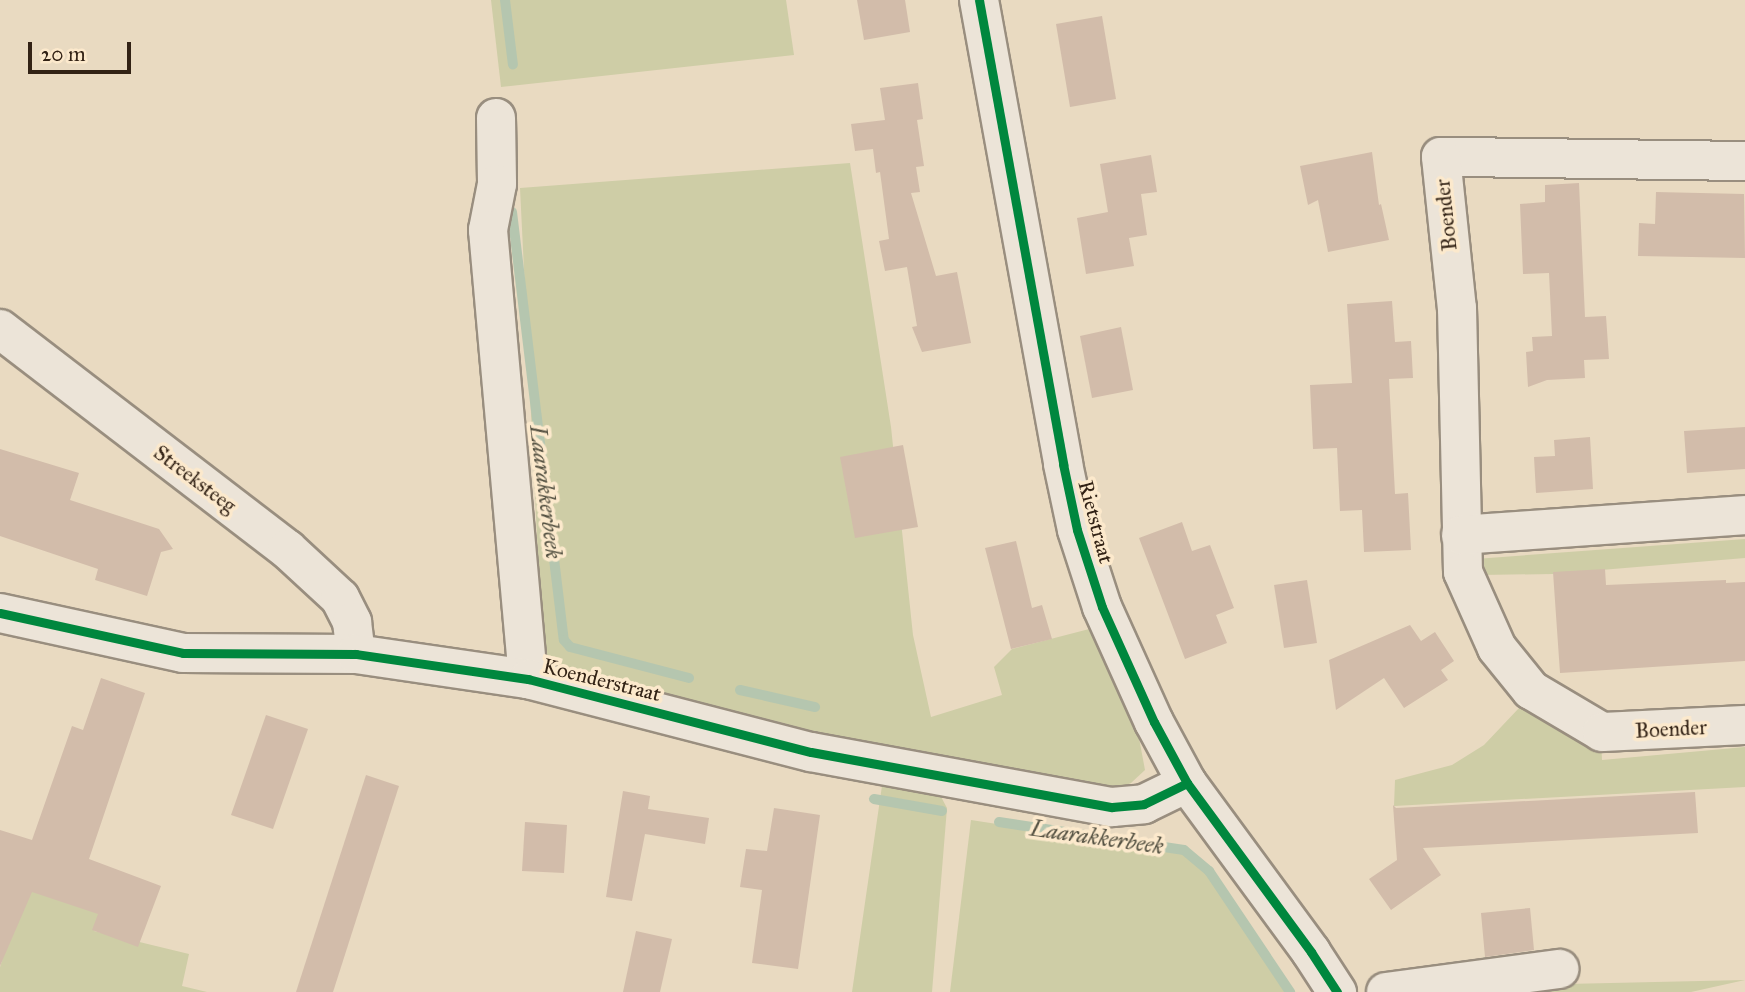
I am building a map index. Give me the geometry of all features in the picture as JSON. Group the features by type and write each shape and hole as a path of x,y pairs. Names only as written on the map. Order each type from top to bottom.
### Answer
{"street":[{"name":"Rietstraat","path":"979,0 1077,530 1102,607 1154,722 1187,783 1311,952 1337,992"},
{"path":"496,118 497,184 488,230 528,679"},
{"name":"Boender","path":"1745,161 1441,157 1457,308 1463,572 1497,648 1531,690 1558,709 1602,732 1745,725"},
{"name":"Streeksteeg","path":"0,329 305,565 340,598 352,622 356,654"},
{"path":"1461,535 1745,515"},
{"name":"Koenderstraat","path":"0,613 183,653 356,654 528,679 811,752 1112,807 1144,804 1187,783"},
{"path":"1387,992 1559,968"}],"green space":[{"path":"491,0 786,0 794,55 501,87"},
{"path":"850,163 891,427 913,635 931,717 1002,695 994,667 1012,649 1093,628 1139,738 1145,770 1131,783 1113,791 944,768 783,723 627,686 543,660 520,188"},
{"path":"1745,539 1745,558 1553,574 1480,575 1475,559"},
{"path":"1519,708 1601,741 1602,760 1745,747 1745,787 1394,806 1395,780 1452,765 1484,745"},
{"path":"884,772 904,790 939,793 947,808 932,992 852,992"},
{"path":"971,820 1184,853 1225,892 1295,992 950,992"},
{"path":"26,885 103,904 94,931 189,954 182,986 207,992 0,992 0,967"},
{"path":"1745,980 1691,992 1467,992 1566,984"}],"building":[{"path":"857,0 905,0 910,32 864,40"},
{"path":"1102,16 1116,99 1070,107 1056,24"},
{"path":"918,83 923,119 917,120 924,166 916,167 920,192 911,193 936,276 957,272 971,343 922,352 912,327 917,326 907,267 885,271 879,241 889,239 880,172 876,173 873,149 855,151 851,124 885,120 880,88"},
{"path":"1372,152 1379,205 1381,204 1389,240 1328,252 1318,200 1308,205 1300,166"},
{"path":"1151,155 1157,192 1141,194 1147,235 1129,238 1134,266 1086,274 1077,218 1108,212 1100,164"},
{"path":"1579,183 1585,317 1606,316 1609,359 1584,360 1585,378 1547,380 1528,387 1526,352 1533,351 1532,337 1552,336 1549,273 1523,274 1520,204 1545,202 1545,185"},
{"path":"1656,192 1744,194 1745,258 1638,256 1639,223 1655,224"},
{"path":"1392,301 1395,342 1411,341 1413,378 1389,379 1395,494 1408,493 1411,550 1364,552 1362,510 1340,511 1337,448 1313,449 1310,385 1352,383 1347,304"},
{"path":"1121,327 1133,390 1092,398 1080,336"},
{"path":"1745,427 1745,469 1687,473 1684,431"},
{"path":"1590,437 1593,489 1536,493 1534,457 1555,456 1554,440"},
{"path":"903,445 918,527 855,538 840,457"},
{"path":"0,449 79,473 70,500 159,529 173,549 161,552 147,596 95,580 98,569 0,536"},
{"path":"1182,522 1192,551 1210,545 1234,608 1216,615 1227,643 1185,659 1139,538"},
{"path":"1016,541 1032,608 1042,605 1052,639 1011,649 985,548"},
{"path":"1605,569 1606,585 1726,580 1726,583 1745,582 1745,661 1560,673 1553,572"},
{"path":"1307,580 1317,643 1284,648 1274,585"},
{"path":"1410,625 1421,641 1435,632 1454,661 1441,670 1448,680 1404,708 1384,678 1336,710 1329,660"},
{"path":"101,678 145,693 89,859 161,886 138,947 92,930 98,914 32,892 0,966 0,830 32,840 72,726 83,730"},
{"path":"266,715 308,729 273,829 231,815"},
{"path":"366,775 399,786 333,992 296,992"},
{"path":"623,791 650,796 648,809 709,818 705,844 645,834 632,901 606,897"},
{"path":"1695,792 1698,833 1423,848 1441,875 1391,910 1369,879 1397,860 1393,805 1396,808"},
{"path":"774,808 820,815 798,969 752,963 762,890 740,887 746,849 767,851"},
{"path":"525,822 567,825 564,873 522,871"},
{"path":"1530,908 1534,950 1485,957 1481,913"},
{"path":"636,931 672,939 660,992 623,992"}],"waterway":[{"name":"Laarakkerbeek","path":"505,0 513,65"},
{"name":"Laarakkerbeek","path":"512,212 564,640 570,647 689,678"},
{"name":"Laarakkerbeek","path":"740,690 815,707"},
{"name":"Laarakkerbeek","path":"874,799 942,811"},
{"name":"Laarakkerbeek","path":"999,822 1184,850 1209,871 1290,992"}],"cycle path":[{"path":"979,0 1063,464 1077,530 1102,607 1154,722 1187,783 1311,952 1337,992"},
{"path":"0,613 183,653 356,654 528,679 811,752 1112,807 1144,804 1187,783"}]}
